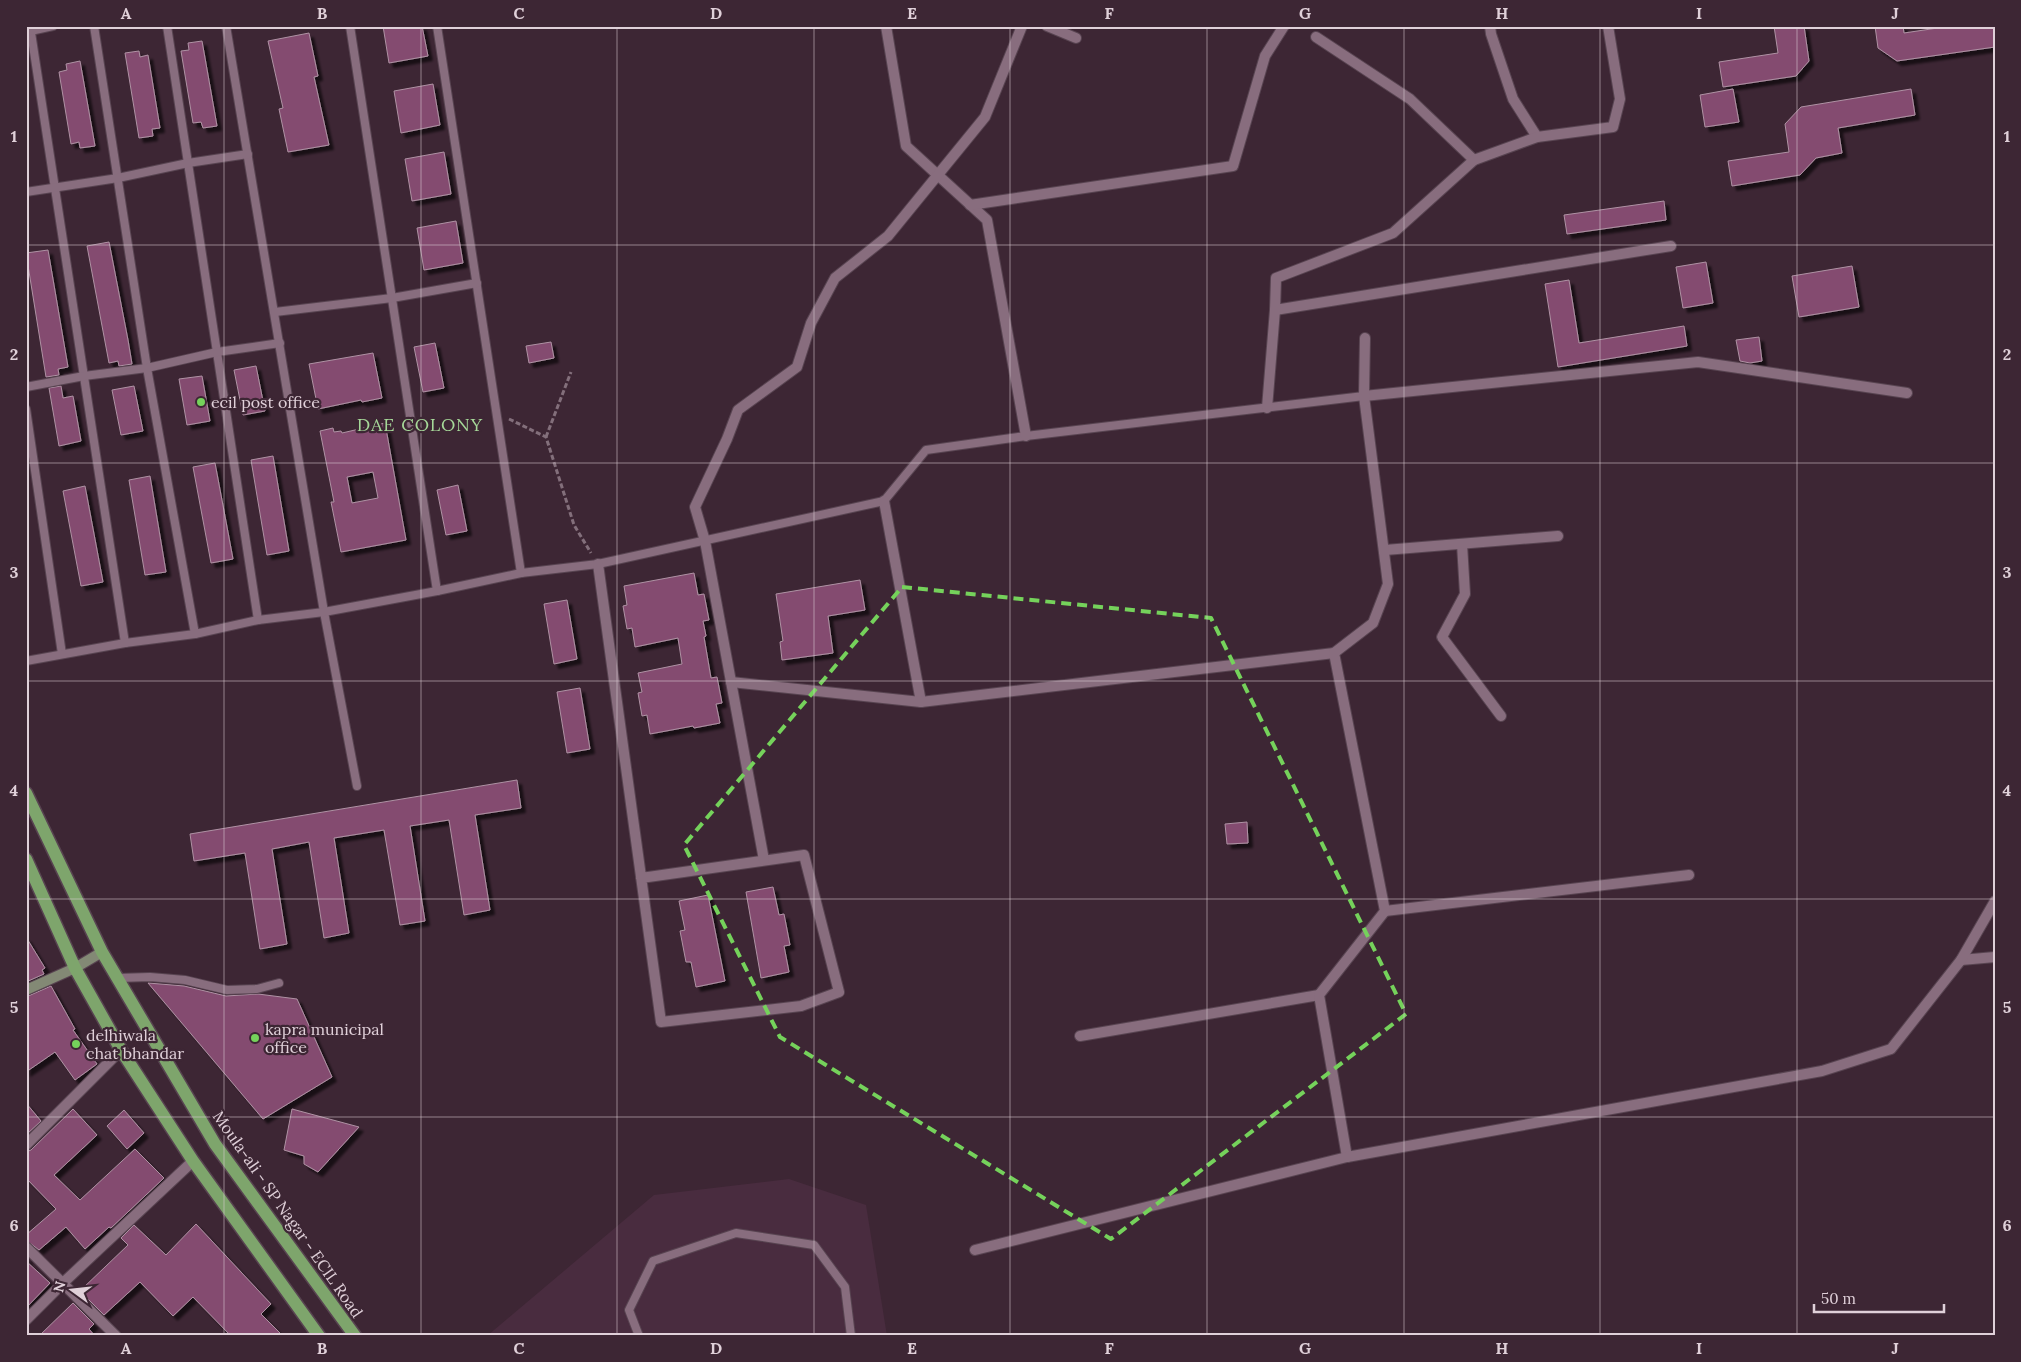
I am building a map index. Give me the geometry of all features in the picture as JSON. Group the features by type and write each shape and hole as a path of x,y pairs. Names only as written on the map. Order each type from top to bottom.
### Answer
{"main road":[{"name":"Moula-ali - SP Nagar - ECIL Road","path":"26,793 102,952 215,1144 355,1336"},
{"path":"26,858 75,968 121,1050 193,1161 318,1336"}],"street":[{"path":"886,26 906,146 987,220 1026,436"},
{"path":"764,860 705,541 695,507 727,439 738,410 797,367 811,323 835,278 888,236 984,117 1022,26"},
{"path":"1047,26 1076,38"},
{"path":"970,205 1233,166 1264,56 1284,26"},
{"path":"1490,26 1513,99 1537,137"},
{"path":"1267,408 1276,278 1393,233 1474,160 1537,137 1613,127 1620,99 1608,26"},
{"path":"1316,37 1410,98 1474,160"},
{"path":"1275,310 1671,246"},
{"path":"731,682 921,702 1334,653 1373,623 1388,584 1364,396 1365,338"},
{"path":"1364,396 1698,362 1907,393"},
{"path":"884,501 921,702"},
{"path":"1385,550 1558,536"},
{"path":"1462,544 1465,594 1442,637 1501,716"},
{"path":"598,564 641,878 661,1022 801,1006 840,992 804,855 641,878"},
{"path":"1334,653 1385,911"},
{"path":"1080,1036 1319,995 1385,911 1689,875"},
{"path":"975,1250 1347,1158 1822,1071 1890,1049 1961,960 1995,901"},
{"path":"26,990 75,968 102,952"},
{"path":"1961,960 1995,958"},
{"path":"1319,995 1347,1158"},
{"path":"26,1145 121,1050"},
{"path":"26,1320 193,1161"},
{"path":"26,1247 64,1282 116,1336"}],"lane":[{"path":"53,26 29,30 125,643"},
{"path":"94,26 147,368 196,634"},
{"path":"167,26 258,620"},
{"path":"226,26 324,612 357,786"},
{"path":"350,26 437,591"},
{"path":"437,26 498,413 521,573"},
{"path":"26,192 118,178 188,163 248,154"},
{"path":"275,312 392,298 477,284"},
{"path":"26,387 84,376 147,368 217,352 280,343"},
{"path":"26,661 125,643 196,634 258,620 324,612 521,573 598,564 884,501 926,450 1026,436 1364,396"},
{"path":"26,409 62,654"},
{"path":"117,978 150,976 185,980 227,990 257,989 279,983"},
{"path":"639,1336 629,1310 653,1261 736,1233 814,1245 845,1286 851,1336"}],"path":[{"path":"571,372 546,437 574,525 598,564"},
{"path":"498,413 546,437"}],"highlighted area":[{"path":"902,587 1211,618 1406,1014 1111,1239 780,1037 684,845"}],"shaded area":[{"path":"789,1179 866,1205 887,1336 487,1336 654,1195"}],"building":[{"path":"383,26 422,26 428,56 389,63"},
{"path":"1774,26 1804,26 1809,61 1796,76 1723,87 1719,62 1778,53"},
{"path":"1875,26 1903,26 1904,33 1951,26 1995,26 1995,47 1897,61 1878,48"},
{"path":"309,33 318,76 314,77 329,145 288,152 279,109 283,108 268,41"},
{"path":"202,41 217,126 203,128 201,122 193,123 181,51 189,50 188,43"},
{"path":"139,51 140,57 148,55 160,128 152,129 153,136 139,138 125,53"},
{"path":"80,61 95,146 80,148 79,142 71,144 59,72 67,70 66,64"},
{"path":"433,84 440,125 401,133 394,91"},
{"path":"1733,89 1739,122 1705,127 1700,95"},
{"path":"1911,89 1915,115 1838,128 1842,153 1816,158 1800,175 1732,186 1728,161 1789,152 1785,124 1801,107"},
{"path":"444,152 451,194 412,201 405,159"},
{"path":"1664,201 1666,220 1567,234 1564,215"},
{"path":"456,221 463,263 424,270 417,228"},
{"path":"109,242 132,364 119,366 118,361 109,363 87,246"},
{"path":"48,250 68,367 58,369 59,375 46,377 26,253"},
{"path":"1706,262 1713,303 1683,308 1676,267"},
{"path":"1852,266 1859,307 1799,317 1792,276"},
{"path":"1569,280 1579,343 1684,326 1687,346 1558,367 1545,284"},
{"path":"1759,337 1762,361 1750,363 1740,361 1736,340"},
{"path":"551,342 554,358 529,363 526,346"},
{"path":"435,343 444,388 423,392 414,347"},
{"path":"373,353 382,398 362,402 361,400 318,409 309,364"},
{"path":"256,366 265,411 243,415 234,370"},
{"path":"202,376 210,421 187,425 179,379"},
{"path":"61,386 63,398 73,396 81,441 59,446 49,388"},
{"path":"134,386 143,431 121,435 112,390"},
{"path":"385,423 406,540 341,552 331,502 334,502 320,431 333,428 334,432 341,431 342,433","holes":["373,472 378,498 352,503 347,477"]},
{"path":"273,456 289,551 267,555 251,460"},
{"path":"215,463 233,559 211,563 193,467"},
{"path":"150,476 166,572 145,575 129,480"},
{"path":"458,485 467,531 446,535 437,490"},
{"path":"85,486 103,582 81,586 63,491"},
{"path":"694,573 698,595 704,594 709,620 703,621 706,636 704,637 711,678 717,677 722,703 716,704 720,723 650,734 647,715 642,716 638,693 642,692 638,673 682,664 678,638 635,647 632,628 627,629 623,606 627,605 624,586"},
{"path":"860,580 865,610 828,616 833,653 782,660 780,642 783,641 776,594"},
{"path":"567,600 577,659 554,664 544,604"},
{"path":"580,688 590,749 567,753 557,692"},
{"path":"517,780 521,808 475,815 490,910 464,915 449,820 410,826 425,921 400,925 384,830 334,838 349,933 324,938 309,842 272,849 287,944 260,949 245,853 194,861 190,834"},
{"path":"1247,822 1248,843 1227,844 1225,824"},
{"path":"773,887 779,915 784,914 790,945 784,946 789,972 761,978 746,892"},
{"path":"708,895 725,981 696,987 691,962 686,962 680,931 685,930 679,901"},
{"path":"26,937 45,968 42,970 44,974 26,982"},
{"name":"kapra municipal office","path":"148,983 184,986 226,996 258,994 297,999 332,1077 263,1119"},
{"path":"51,986 75,1029 73,1030 97,1064 75,1080 55,1052 26,1072 26,997"},
{"path":"26,1103 41,1121 26,1135"},
{"path":"73,1109 97,1135 54,1175 80,1200 135,1149 164,1178 111,1228 109,1227 85,1249 66,1227 39,1250 26,1240 26,1235 56,1209 26,1178 26,1152 31,1150"},
{"path":"292,1109 359,1127 318,1172 304,1164 304,1156 284,1150"},
{"path":"124,1110 144,1133 127,1149 107,1126"},
{"path":"196,1224 271,1304 261,1314 283,1336 231,1336 193,1297 173,1316 140,1282 104,1315 82,1293 84,1291 82,1289 128,1245 121,1238 134,1225 166,1255"},
{"path":"26,1261 50,1283 26,1308"},
{"path":"73,1303 94,1324 89,1329 95,1336 39,1336"}],"place":[{"name":"ecil post office","path":"201,402"},
{"name":"kapra municipal office","path":"255,1038"},
{"name":"delhiwala chat bhandar","path":"76,1044"}],"district":[{"name":"DAE COLONY","path":"420,425"}]}
